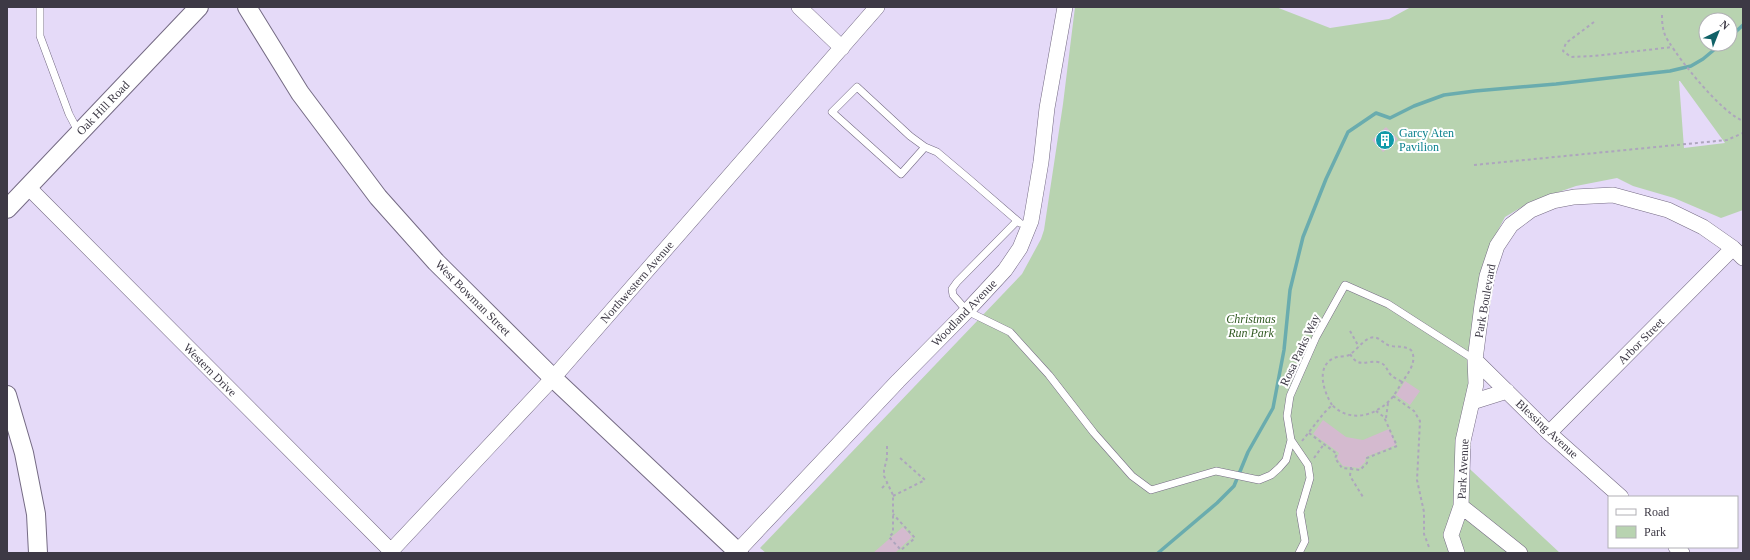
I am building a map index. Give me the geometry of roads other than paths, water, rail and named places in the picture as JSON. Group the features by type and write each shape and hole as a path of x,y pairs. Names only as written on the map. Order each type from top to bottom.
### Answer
{"street":[{"name":"Oak Hill Road","path":"7,209 199,7"},
{"name":"West Bowman Street","path":"247,7 300,93 378,197 436,262 553,378 737,552"},
{"path":"799,7 842,48"},
{"name":"Northwestern Avenue","path":"392,552 553,378 877,7"},
{"name":"Woodland Avenue","path":"737,552 898,381 967,311 1005,270 1020,248 1022,225 1031,221 1041,162 1047,108 1065,7"},
{"name":"Western Drive","path":"28,187 392,552"},
{"name":"Park Boulevard","path":"1476,360 1487,276 1497,246 1511,226 1531,210 1553,201 1574,197 1613,195 1668,210 1703,227 1738,253"},
{"name":"Arbor Street","path":"1549,433 1738,253"},
{"name":"Blessing Avenue","path":"1476,360 1549,433 1620,496"},
{"name":"Park Avenue","path":"1457,553 1451,535 1461,506 1464,441 1476,384 1476,360"},
{"path":"1472,402 1507,391"},
{"path":"7,396 24,453 36,514 38,553"},
{"path":"1461,506 1520,553"}],"lane":[{"path":"40,7 40,36 69,114 79,134"},
{"path":"924,147 901,174 832,112 857,87 924,147 936,152 970,178 1022,225 957,282 952,289 953,295 967,311"},
{"name":"Rosa Parks Way","path":"967,311 1010,332 1049,375 1094,433 1132,476 1152,490 1216,471 1259,480 1265,478 1280,468 1286,460 1291,440 1287,416 1290,396 1316,337 1345,285 1388,304 1476,360"},
{"path":"1291,440 1308,465 1310,478 1300,512 1305,541 1299,553"}],"waterway":[{"path":"1738,30 1743,25"},
{"path":"1158,553 1217,503 1234,486 1248,452 1273,408 1284,350 1290,290 1303,237 1326,179 1348,132 1376,113 1390,118 1414,106 1444,95 1670,71 1691,66 1711,52"}],"place":[{"name":"Garcy Aten Pavilion","path":"1385,140"}],"park label":[{"name":"Christmas Run Park","path":"1251,326"}]}
